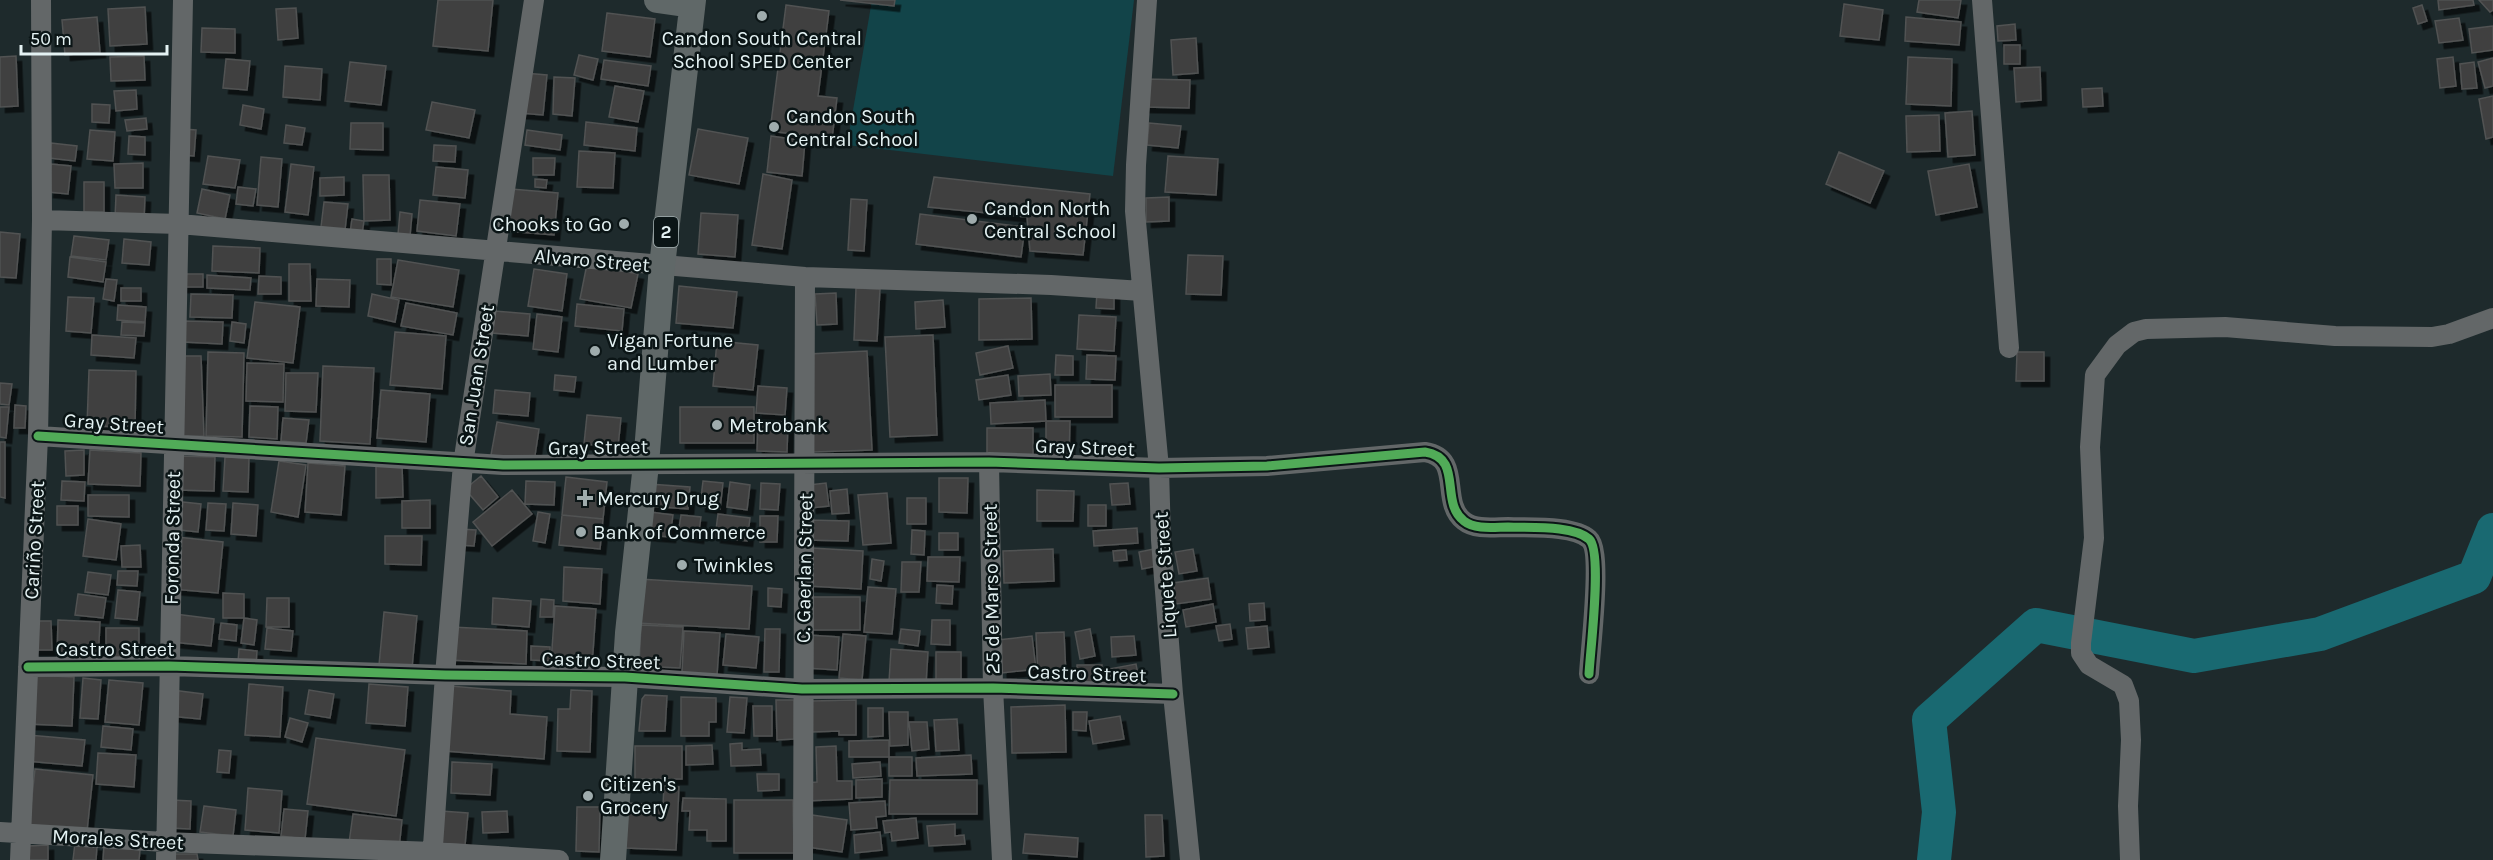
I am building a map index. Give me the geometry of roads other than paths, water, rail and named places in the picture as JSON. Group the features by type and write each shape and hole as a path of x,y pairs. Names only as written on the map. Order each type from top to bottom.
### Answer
{"main road":[{"path":"657,0 692,2"},
{"name":"2","path":"613,860 625,677 646,464 662,266 692,2"}],"street":[{"name":"Cariño Street","path":"20,860 38,436 42,220 40,0"},
{"name":"Foronda Street","path":"165,851 183,0"},
{"name":"San Juan Street","path":"433,856 445,675 463,464 534,0"},
{"name":"Liquete Street","path":"1147,0 1135,211 1159,468 1161,540 1173,694 1190,860"},
{"path":"1982,0 2009,348"},
{"name":"Alvaro Street","path":"42,220 179,224 806,277 1051,285 1142,291"},
{"name":"C. Gaerlan Street","path":"803,860 802,688 806,277"},
{"path":"2130,860 2129,701 2123,685 2089,665 2081,653 2084,603 2094,538 2090,447 2096,375 2117,345 2134,332 2146,329 2225,327 2335,336 2432,337 2449,334 2493,318"},
{"name":"Gray Street","path":"38,436 463,464 989,462 1159,468 1267,466 1425,452 1441,457 1446,466 1458,515 1468,525 1546,528 1575,533 1588,538 1593,545 1595,576 1589,674"},
{"name":"25 de Marso Street","path":"989,462 993,688 1002,860"},
{"name":"Castro Street","path":"28,667 169,666 445,675 625,677 802,688 993,688 1173,694"},
{"name":"Morales Street","path":"0,832 165,851 559,860"}],"waterway":[{"path":"1934,860 1939,812 1929,720 2036,625 2194,656 2320,634 2474,577 2493,530"}],"place":[{"name":"Candon South Central School SPED Center","path":"762,16"},
{"name":"Candon South Central School","path":"774,127"},
{"name":"Candon North Central School","path":"972,219"},
{"name":"Chooks to Go","path":"624,224"},
{"name":"Vigan Fortune and Lumber","path":"595,351"},
{"name":"Metrobank","path":"717,425"},
{"name":"Mercury Drug","path":"585,498"},
{"name":"Bank of Commerce","path":"581,532"},
{"name":"Twinkles","path":"682,565"},
{"name":"Citizen's Grocery","path":"588,796"}]}
